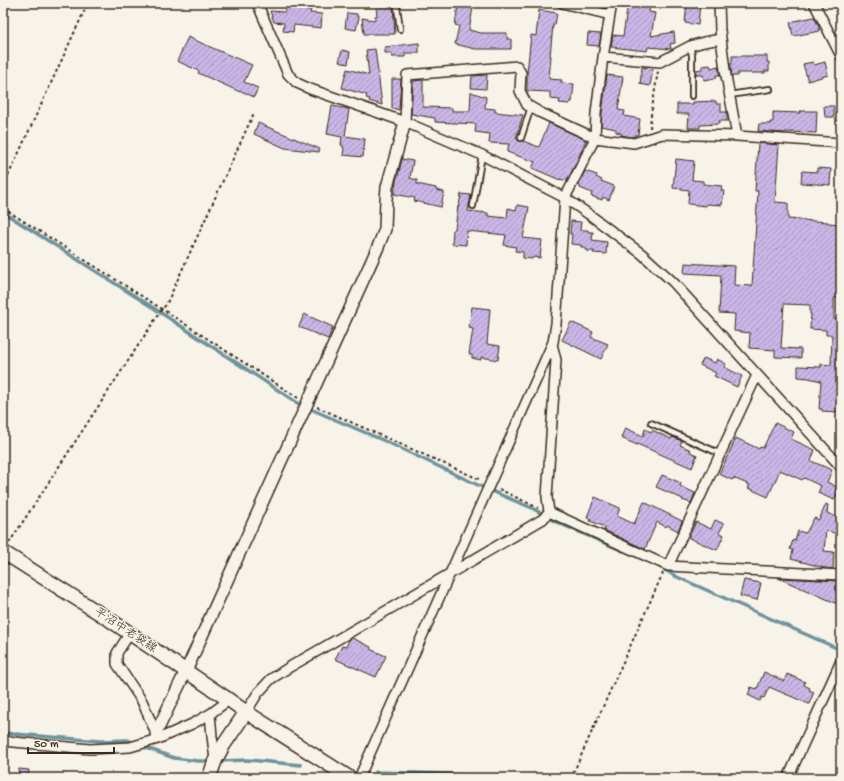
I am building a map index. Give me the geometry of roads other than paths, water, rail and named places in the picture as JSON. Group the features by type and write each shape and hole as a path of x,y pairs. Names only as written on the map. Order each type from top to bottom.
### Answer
{"main road":[{"name":"平沼中老袋線","path":"3,552 130,633 246,712 350,778"},
{"path":"209,778 215,761 223,746 246,712"}],"street":[{"path":"257,3 288,74 297,83 405,122 482,155 565,198 642,254 673,282 841,466"},
{"path":"562,3 610,15"},
{"path":"359,778 552,344 556,324 565,198 595,138 596,113 603,56 612,3"},
{"path":"719,3 721,39 737,136"},
{"path":"814,3 841,56"},
{"path":"603,56 660,62 690,46 721,39"},
{"path":"157,736 385,229 388,187 405,122 407,75 517,66 521,73 520,91 527,105 595,138 634,143 662,134 737,136 841,143"},
{"path":"246,712 258,693 271,679 543,519 549,512 547,496 556,360 552,344"},
{"path":"667,565 721,454 757,375"},
{"path":"549,512 667,565 841,575"},
{"path":"130,633 117,653 117,664 142,701 157,736"},
{"path":"788,778 841,660"},
{"path":"3,741 90,749 130,748 157,736 192,724 210,714 229,700"},
{"path":"210,714 215,761"}],"lane":[{"path":"398,3 400,29"},
{"path":"690,46 692,54 692,96"},
{"path":"730,95 770,89"},
{"path":"521,138 531,107"},
{"path":"473,206 482,155"},
{"path":"651,423 721,454"}],"waterway":[{"path":"3,212 152,307 299,404 387,442 480,486 532,508 556,522 623,551"},
{"path":"662,568 675,576 841,650"},
{"path":"3,733 100,741 127,740 135,743"},
{"path":"141,746 174,758 212,761"},
{"path":"218,761 248,760 301,765"},
{"path":"376,772 447,774 504,778"}]}
